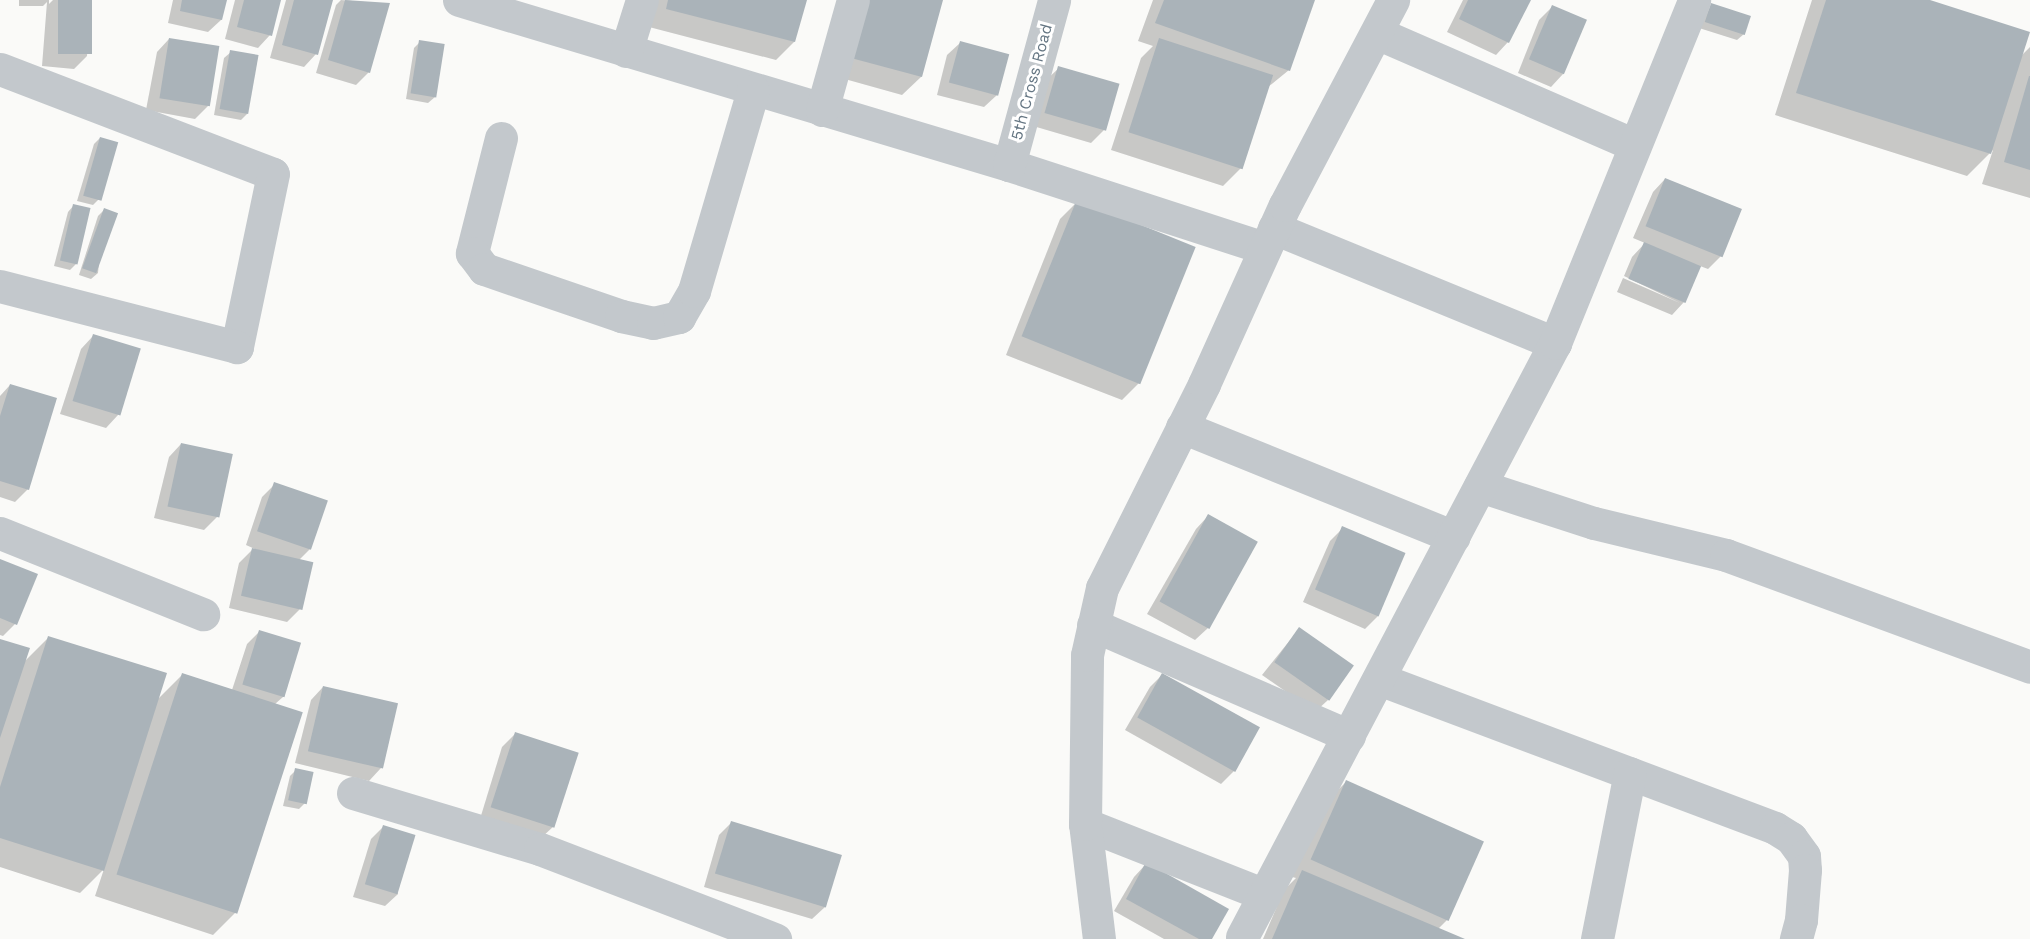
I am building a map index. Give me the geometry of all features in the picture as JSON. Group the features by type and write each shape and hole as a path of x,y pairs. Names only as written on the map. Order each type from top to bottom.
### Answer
{"street":[{"path":"459,0 753,90 1269,238 1555,343"},
{"path":"626,51 642,0"},
{"path":"822,110 853,0"},
{"name":"5th Cross Road","path":"1009,165 1054,0"},
{"path":"1099,939 1085,824 1087,656 1102,588 1182,427 1269,238 1393,0"},
{"path":"1242,937 1555,343 1694,0"},
{"path":"1377,33 1635,146"},
{"path":"0,69 273,174 237,346 0,286"},
{"path":"501,138 472,252 484,269 621,316 653,323 679,317 694,291 753,90"},
{"path":"1182,427 1454,537"},
{"path":"1480,486 1593,523 1726,555 2030,667"},
{"path":"0,533 203,614"},
{"path":"1094,625 1348,736"},
{"path":"1379,679 1630,773 1791,838 1804,856 1802,920 1796,939"},
{"path":"1597,939 1630,773"},
{"path":"352,794 540,849 775,939"},
{"path":"1085,824 1265,895"}],"building":[{"path":"58,0 92,0 92,54 58,54"},
{"path":"182,0 227,0 222,20 180,11"},
{"path":"244,0 281,0 272,36 237,27"},
{"path":"294,0 333,0 318,55 282,45"},
{"path":"345,0 390,3 370,73 328,60"},
{"path":"668,0 807,0 795,42 666,9"},
{"path":"867,0 943,0 922,77 851,58"},
{"path":"1164,0 1315,0 1290,71 1155,23"},
{"path":"1468,0 1531,0 1509,43 1459,19"},
{"path":"1826,0 1930,0 2030,32 1991,154 1796,93"},
{"path":"1711,3 1751,16 1745,35 1705,22"},
{"path":"1552,5 1587,20 1564,74 1529,59"},
{"path":"169,38 219,46 210,106 159,98"},
{"path":"1159,38 1273,75 1243,169 1128,132"},
{"path":"419,40 445,44 436,97 411,93"},
{"path":"960,41 1009,54 998,96 949,83"},
{"path":"230,50 259,55 248,114 220,109"},
{"path":"1058,66 1120,84 1106,131 1044,113"},
{"path":"2030,76 2030,170 2004,162"},
{"path":"100,137 118,142 101,201 83,196"},
{"path":"1665,178 1742,209 1722,257 1646,226"},
{"path":"1077,199 1196,247 1140,384 1022,336"},
{"path":"73,204 91,208 77,265 60,261"},
{"path":"104,208 118,213 96,273 82,268"},
{"path":"1644,242 1701,266 1685,303 1628,279"},
{"path":"93,334 141,349 120,416 73,401"},
{"path":"10,384 57,398 29,490 0,481 0,416"},
{"path":"181,443 233,454 219,518 167,507"},
{"path":"274,482 328,501 311,550 257,531"},
{"path":"1208,514 1258,542 1209,629 1160,601"},
{"path":"1342,526 1406,553 1379,616 1315,590"},
{"path":"252,548 313,562 302,610 241,596"},
{"path":"0,559 38,574 17,625 0,618"},
{"path":"1299,627 1354,665 1329,701 1274,662"},
{"path":"259,630 301,643 284,697 242,685"},
{"path":"48,636 167,673 104,871 0,838 0,787"},
{"path":"0,639 30,648 0,738"},
{"path":"182,673 303,712 237,914 116,875"},
{"path":"1162,673 1260,727 1235,772 1137,718"},
{"path":"323,686 398,703 383,769 308,751"},
{"path":"515,732 579,753 554,828 491,807"},
{"path":"295,768 314,772 307,804 288,800"},
{"path":"1346,780 1484,841 1449,921 1311,859"},
{"path":"731,821 842,855 826,908 715,874"},
{"path":"383,825 416,835 397,894 365,884"},
{"path":"1146,862 1229,909 1212,939 1199,939 1126,899"},
{"path":"1302,870 1465,939 1272,939"}]}
